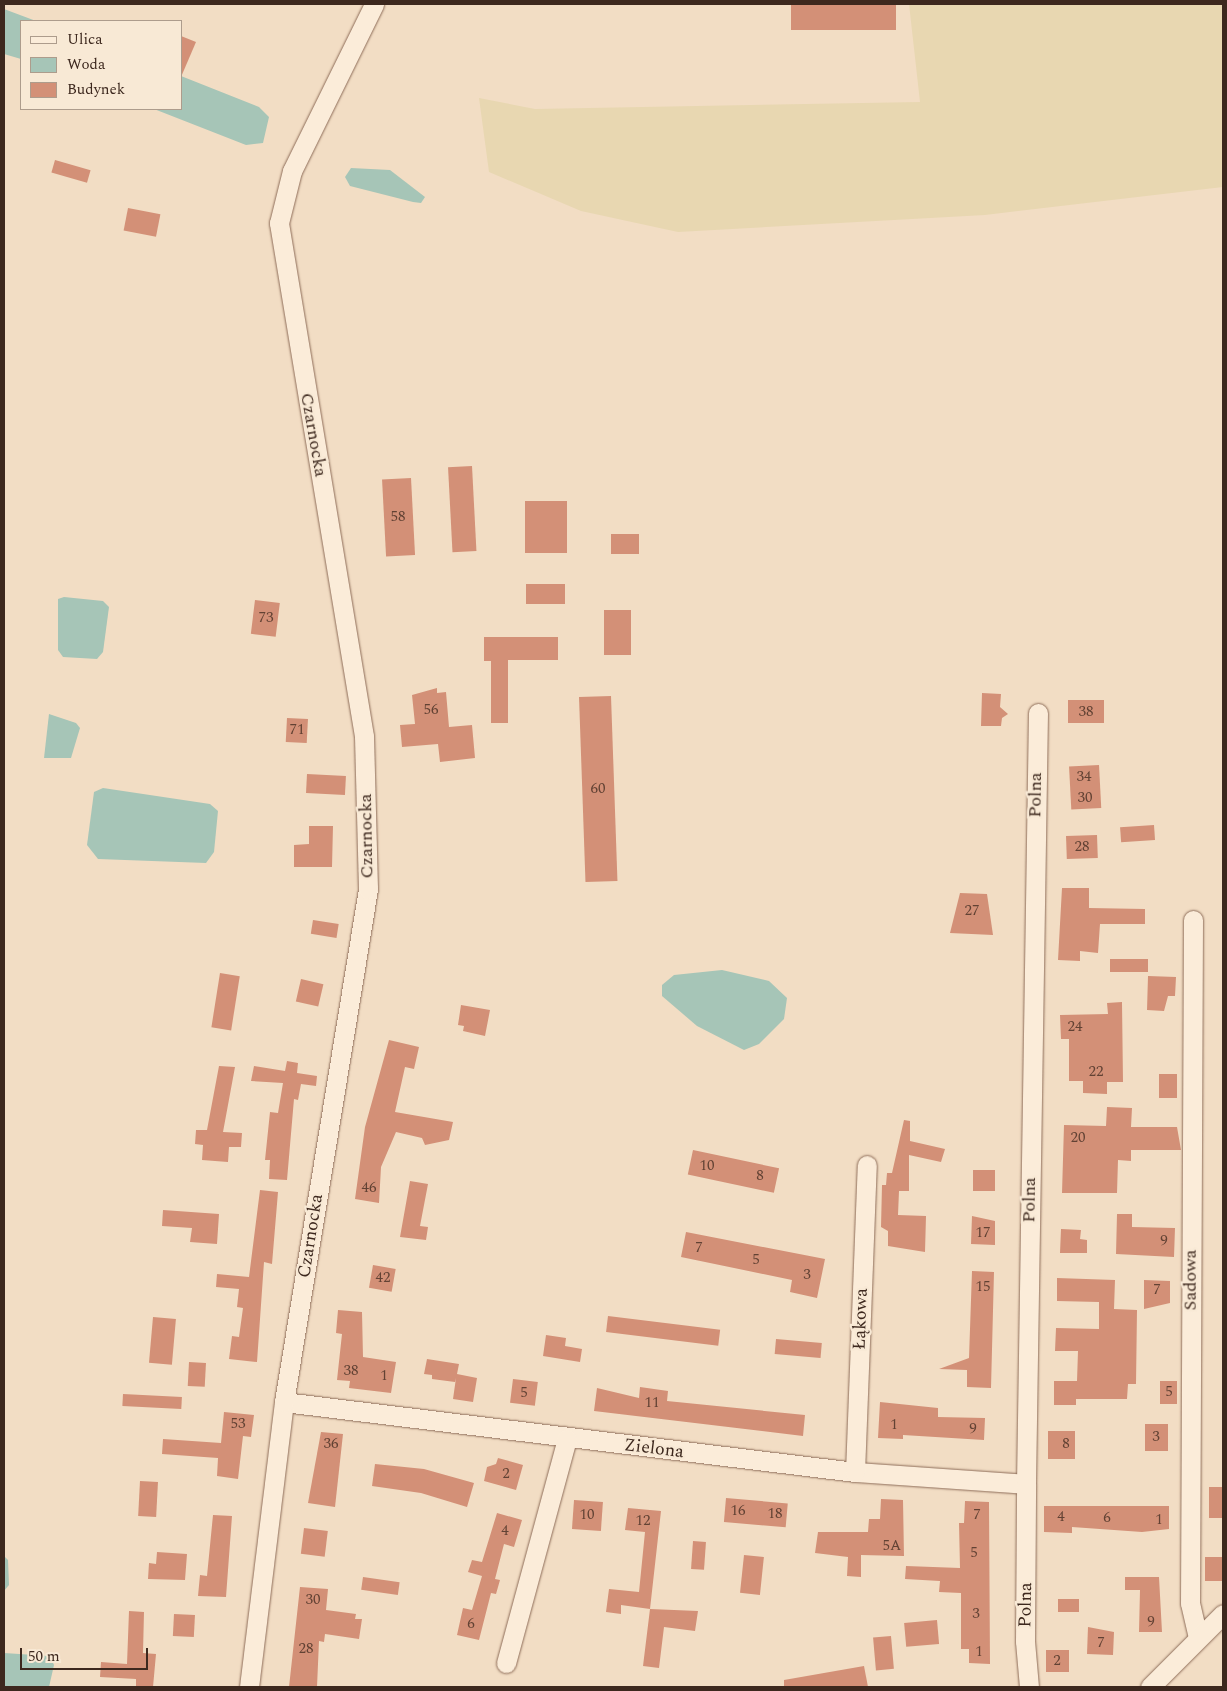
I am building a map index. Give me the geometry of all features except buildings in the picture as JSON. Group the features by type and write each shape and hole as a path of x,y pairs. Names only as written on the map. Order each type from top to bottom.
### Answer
{"street":[{"name":"Czarnocka","path":"249,1687 284,1402 368,889 364,736 279,223 292,171 374,4"},
{"name":"Polna","path":"1029,1687 1025,1641 1026,1484 1038,713"},
{"name":"Sadowa","path":"1193,920 1190,1603 1198,1638"},
{"name":"Łąkowa","path":"855,1472 867,1165"},
{"name":"Zielona","path":"284,1402 567,1439 855,1472 1026,1484"},
{"path":"506,1663 567,1439"},
{"path":"1150,1687 1223,1614"}],"shaded area":[{"path":"909,4 1223,4 1223,187 985,215 678,232 581,211 489,172 479,98 535,109 920,102"}],"water":[{"path":"4,9 33,20 20,20 20,59 4,54"},
{"path":"182,76 259,107 269,117 263,143 246,145 157,110 182,110"},
{"path":"351,168 390,170 425,197 421,203 413,202 350,186 345,177"},
{"path":"64,597 103,601 109,607 103,652 97,659 63,657 58,650 58,599"},
{"path":"49,714 76,723 80,728 71,758 44,758"},
{"path":"103,788 210,804 218,811 214,852 206,863 98,859 87,845 94,792"},
{"path":"722,970 769,981 787,998 784,1019 759,1044 744,1050 697,1026 662,996 662,985 674,975"},
{"path":"4,1556 8,1560 9,1585 4,1591"},
{"path":"4,1653 50,1656 54,1665 49,1687 4,1687"}]}
